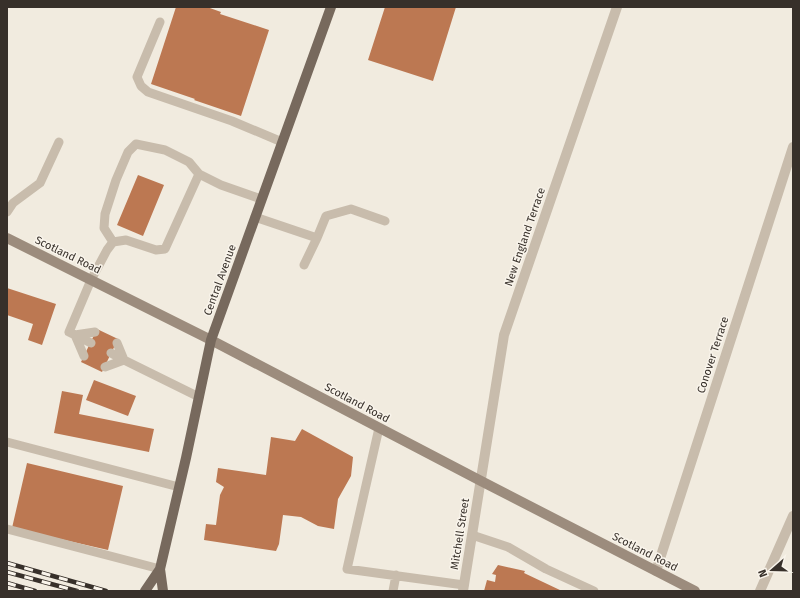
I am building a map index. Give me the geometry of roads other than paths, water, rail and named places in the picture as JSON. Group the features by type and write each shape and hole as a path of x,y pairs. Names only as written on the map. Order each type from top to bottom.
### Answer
{"main road":[{"name":"Central Avenue","path":"163,591 160,568 211,340 331,7"},
{"name":"Scotland Road","path":"7,238 211,340 695,591"},
{"name":"Central Avenue","path":"144,591 160,568"}],"street":[{"name":"New England Terrace","path":"481,481 504,335 617,7"},
{"name":"Conover Terrace","path":"656,571 793,146"},
{"name":"Mitchell Street","path":"464,588 481,481"},
{"path":"760,591 793,516"}],"lane":[{"path":"160,22 137,77 140,86 148,92 232,121 282,142"},
{"path":"7,212 13,204 40,183 58,142"},
{"path":"113,242 104,228 105,214 116,180 128,152 136,144 165,150 189,162 199,174 221,185 261,199"},
{"path":"91,343 69,332 91,280 107,250 113,242 126,240 156,250 165,250 199,174"},
{"path":"304,265 326,216 351,209 385,221"},
{"path":"255,217 317,238"},
{"path":"75,334 95,332"},
{"path":"75,334 84,356"},
{"path":"117,343 124,360"},
{"path":"111,353 199,397"},
{"path":"105,367 124,360"},
{"path":"379,428 347,569 396,575 464,588"},
{"path":"7,442 179,487"},
{"path":"7,529 160,568"},
{"path":"472,535 508,548 546,569 594,591"},
{"path":"393,591 396,575"}],"railway":[{"path":"7,563 106,591"},
{"path":"7,572 77,591"},
{"path":"7,583 35,591"}]}
